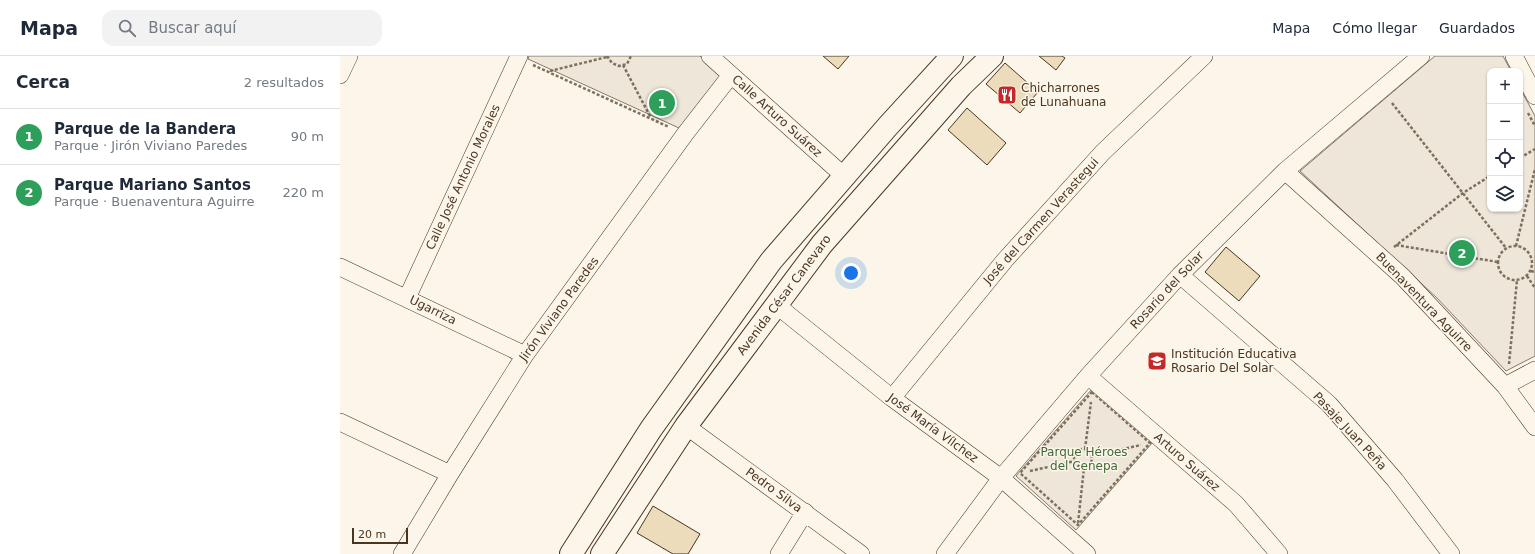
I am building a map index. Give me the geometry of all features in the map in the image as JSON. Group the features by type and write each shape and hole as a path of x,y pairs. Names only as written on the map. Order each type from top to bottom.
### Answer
{"main road":[{"path":"571,554 651,429 771,261 940,60 961,86"},
{"name":"Avenida César Canevaro","path":"602,554 686,426 775,304 822,244 961,86 980,60"}],"street":[{"path":"340,74 349,56"},
{"name":"Calle Arturo Suárez","path":"710,56 844,176"},
{"name":"José del Carmen Verastegui","path":"892,398 1005,260 1087,169 1170,87 1204,56"},
{"name":"Rosario del Solar","path":"945,554 1001,478 1090,384 1180,275 1285,171 1381,88 1421,56"},
{"path":"1514,56 1535,96"},
{"name":"Calle José Antonio Morales","path":"407,298 519,57"},
{"name":"Jirón Viviano Paredes","path":"402,554 450,474 525,355 685,134 731,75"},
{"name":"Buenaventura Aguirre","path":"1285,171 1403,277 1505,386 1535,427"},
{"name":"Ugarriza","path":"340,267 525,355"},
{"name":"Pasaje Juan Peña","path":"1180,275 1329,404 1395,480 1451,554"},
{"name":"José María Vílchez","path":"775,304 892,398 1073,531 1087,554"},
{"path":"1505,386 1535,370"},
{"name":"Arturo Suárez","path":"1090,384 1153,439 1236,504 1279,554"},
{"path":"340,422 450,474"},
{"name":"Pedro Silva","path":"686,426 861,554"},
{"path":"779,554 805,512"}],"path":[{"path":"548,72 607,56 612,64 623,65 630,60 631,56"},
{"path":"519,57 548,72 685,134"},
{"path":"623,65 652,119"},
{"path":"1381,88 1506,248"},
{"path":"1523,156 1535,149"},
{"path":"1516,246 1535,169"},
{"path":"1397,253 1392,248 1463,192 1487,178"},
{"path":"1396,245 1498,262"},
{"path":"1516,246 1522,247 1530,255 1532,260 1531,271 1527,276 1517,280 1511,280 1501,273 1498,262 1502,252 1506,248 1516,246"},
{"path":"1531,271 1535,272"},
{"path":"1527,276 1535,288"},
{"path":"1508,367 1517,280"},
{"path":"1503,362 1508,367"},
{"path":"1508,367 1515,364"},
{"path":"1090,384 1153,439"},
{"path":"1085,449 1090,384"},
{"path":"1020,473 1090,384"},
{"path":"1092,456 1153,439"},
{"path":"1073,531 1153,439"},
{"path":"1073,531 1084,468 1091,463 1092,456 1088,450 1085,449 1078,450 1075,454 1075,461 1079,466 1084,468"},
{"path":"1001,478 1075,461"},
{"path":"1020,473 1073,531"}],"green space":[{"path":"529,56 700,56 722,78 679,128 528,59"},
{"path":"1435,56 1503,56 1509,68 1487,68 1487,212 1523,212 1523,94 1535,116 1535,356 1506,371 1437,298 1300,171"},
{"name":"Parque Héroes del Cenepa","path":"1092,389 1153,442 1076,530 1016,476"}],"building":[{"path":"823,56 849,56 838,69"},
{"path":"1039,56 1062,56 1065,58 1056,70"},
{"path":"1005,63 1038,92 1020,113 986,84"},
{"path":"967,108 1006,143 987,165 948,130"},
{"path":"1226,247 1260,276 1239,301 1205,272"},
{"path":"653,506 700,534 688,554 673,554 637,533"}],"place":[{"name":"Chicharrones de Lunahuana","path":"1007,95"},
{"name":"Parque de la Bandera","path":"662,103"},
{"name":"Parque Mariano Santos","path":"1462,253"},
{"name":"Institución Educativa Rosario Del Solar","path":"1157,361"}]}
